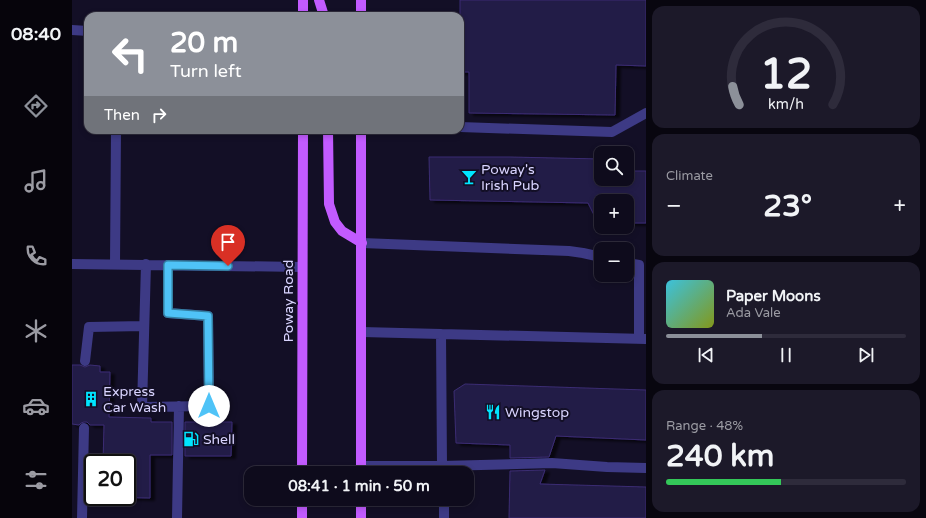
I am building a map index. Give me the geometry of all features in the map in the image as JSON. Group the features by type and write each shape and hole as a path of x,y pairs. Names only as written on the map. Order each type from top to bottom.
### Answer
{"main road":[{"path":"303,0 303,12"},
{"path":"319,0 323,12"},
{"path":"361,0 361,12"},
{"name":"Poway Road","path":"302,466 303,134"},
{"path":"328,134 329,204 335,222 342,231 362,243"},
{"path":"361,134 361,466"},
{"path":"302,506 302,518"},
{"path":"361,506 361,518"}],"lane":[{"path":"72,30 84,31"},
{"path":"464,127 612,132 646,113"},
{"path":"115,264 116,134"},
{"path":"362,243 569,251 594,255"},
{"path":"72,264 302,267"},
{"path":"146,264 142,407 209,406 208,316 168,313 168,265"},
{"path":"362,332 643,339 639,265 634,264"},
{"path":"85,361 88,327 144,326"},
{"path":"441,334 443,466"},
{"path":"177,518 180,406"},
{"path":"82,518 84,428"},
{"path":"474,468 552,463 646,468"},
{"path":"444,506 444,518"}],"building":[{"path":"460,0 646,0 646,66 616,65 615,115 469,113 469,72 464,72 464,12 460,12"},
{"path":"429,157 594,159 594,186 634,186 634,171 646,171 646,223 634,223 634,194 594,194 594,215 588,203 430,200"},
{"path":"72,365 80,365 85,367 90,365 100,366 100,372 110,372 109,417 151,418 151,422 172,422 172,455 150,455 150,498 136,498 136,454 103,454 104,425 90,425 87,422 79,425 72,424"},
{"path":"465,384 646,390 646,440 556,436 549,457 510,458 510,445 456,443 454,391"},
{"path":"185,422 232,422 231,456 185,456"},
{"path":"545,470 540,484 646,487 646,518 509,518 510,471"}],"place":[{"name":"Poway's Irish Pub","path":"469,177"},
{"name":"Express Car Wash","path":"91,399"},
{"name":"Wingstop","path":"493,412"},
{"name":"Shell","path":"191,439"}],"route":[{"path":"209,406 208,316 168,313 168,265 228,266"}]}
